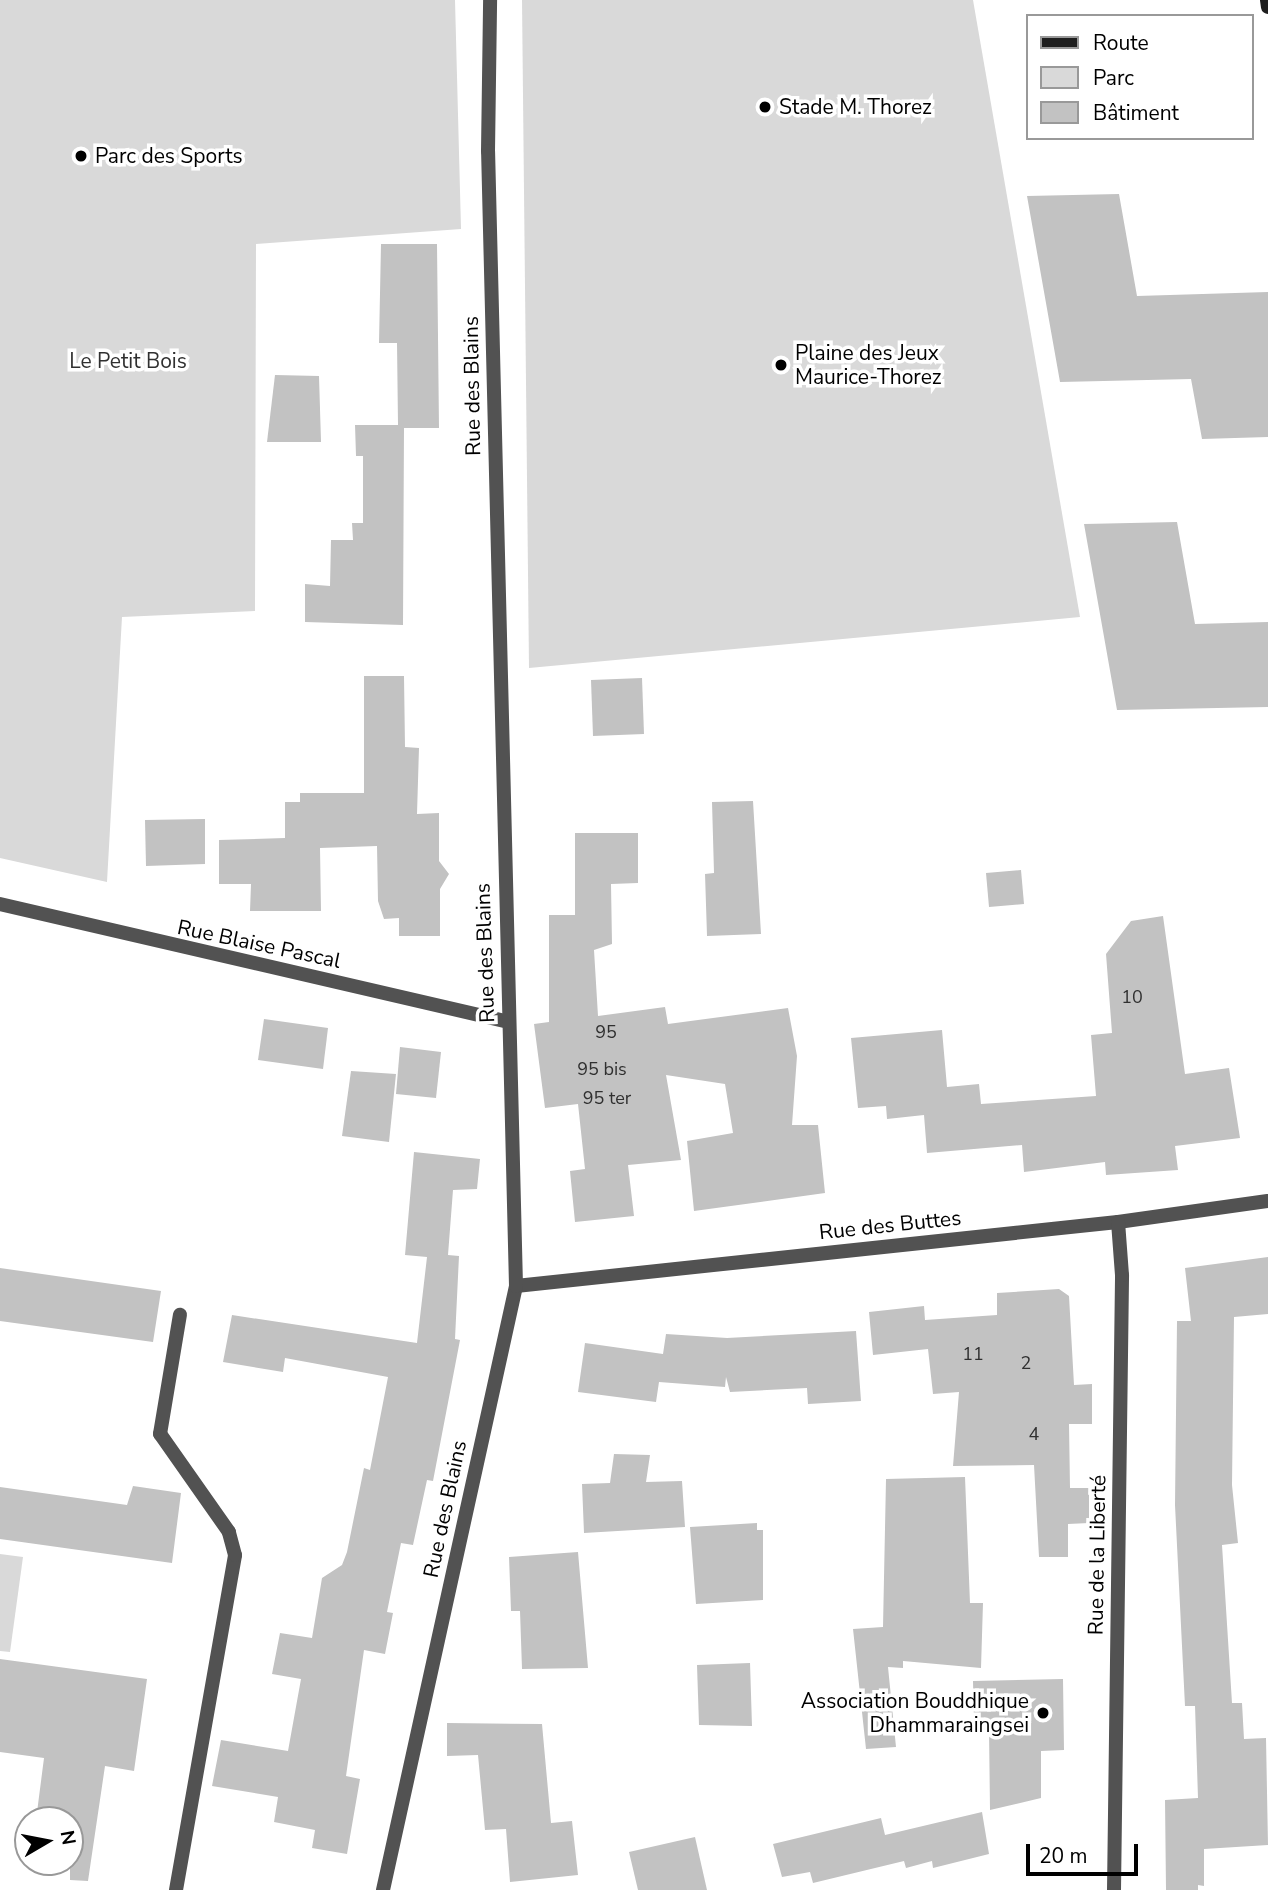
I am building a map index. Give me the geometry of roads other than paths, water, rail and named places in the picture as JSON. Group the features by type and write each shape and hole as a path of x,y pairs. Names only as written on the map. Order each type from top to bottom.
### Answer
{"main road":[{"path":"1267,0 1268,7"}],"street":[{"name":"Rue des Blains","path":"383,1890 516,1286 488,151 490,0"},
{"name":"Rue Blaise Pascal","path":"0,904 509,1022"},
{"name":"Rue des Buttes","path":"516,1286 1118,1222 1268,1201"},
{"name":"Rue de la Liberté","path":"1115,1890 1122,1275 1118,1222"},
{"path":"176,1890 235,1555 229,1532 160,1434 180,1315"}],"place":[{"name":"Stade M. Thorez","path":"765,107"},
{"name":"Parc des Sports","path":"81,156"},
{"name":"Plaine des Jeux Maurice-Thorez","path":"781,365"},
{"name":"Association Bouddhique Dhammaraingsei","path":"1043,1713"}],"park label":[{"name":"Le Petit Bois","path":"128,361"}]}
